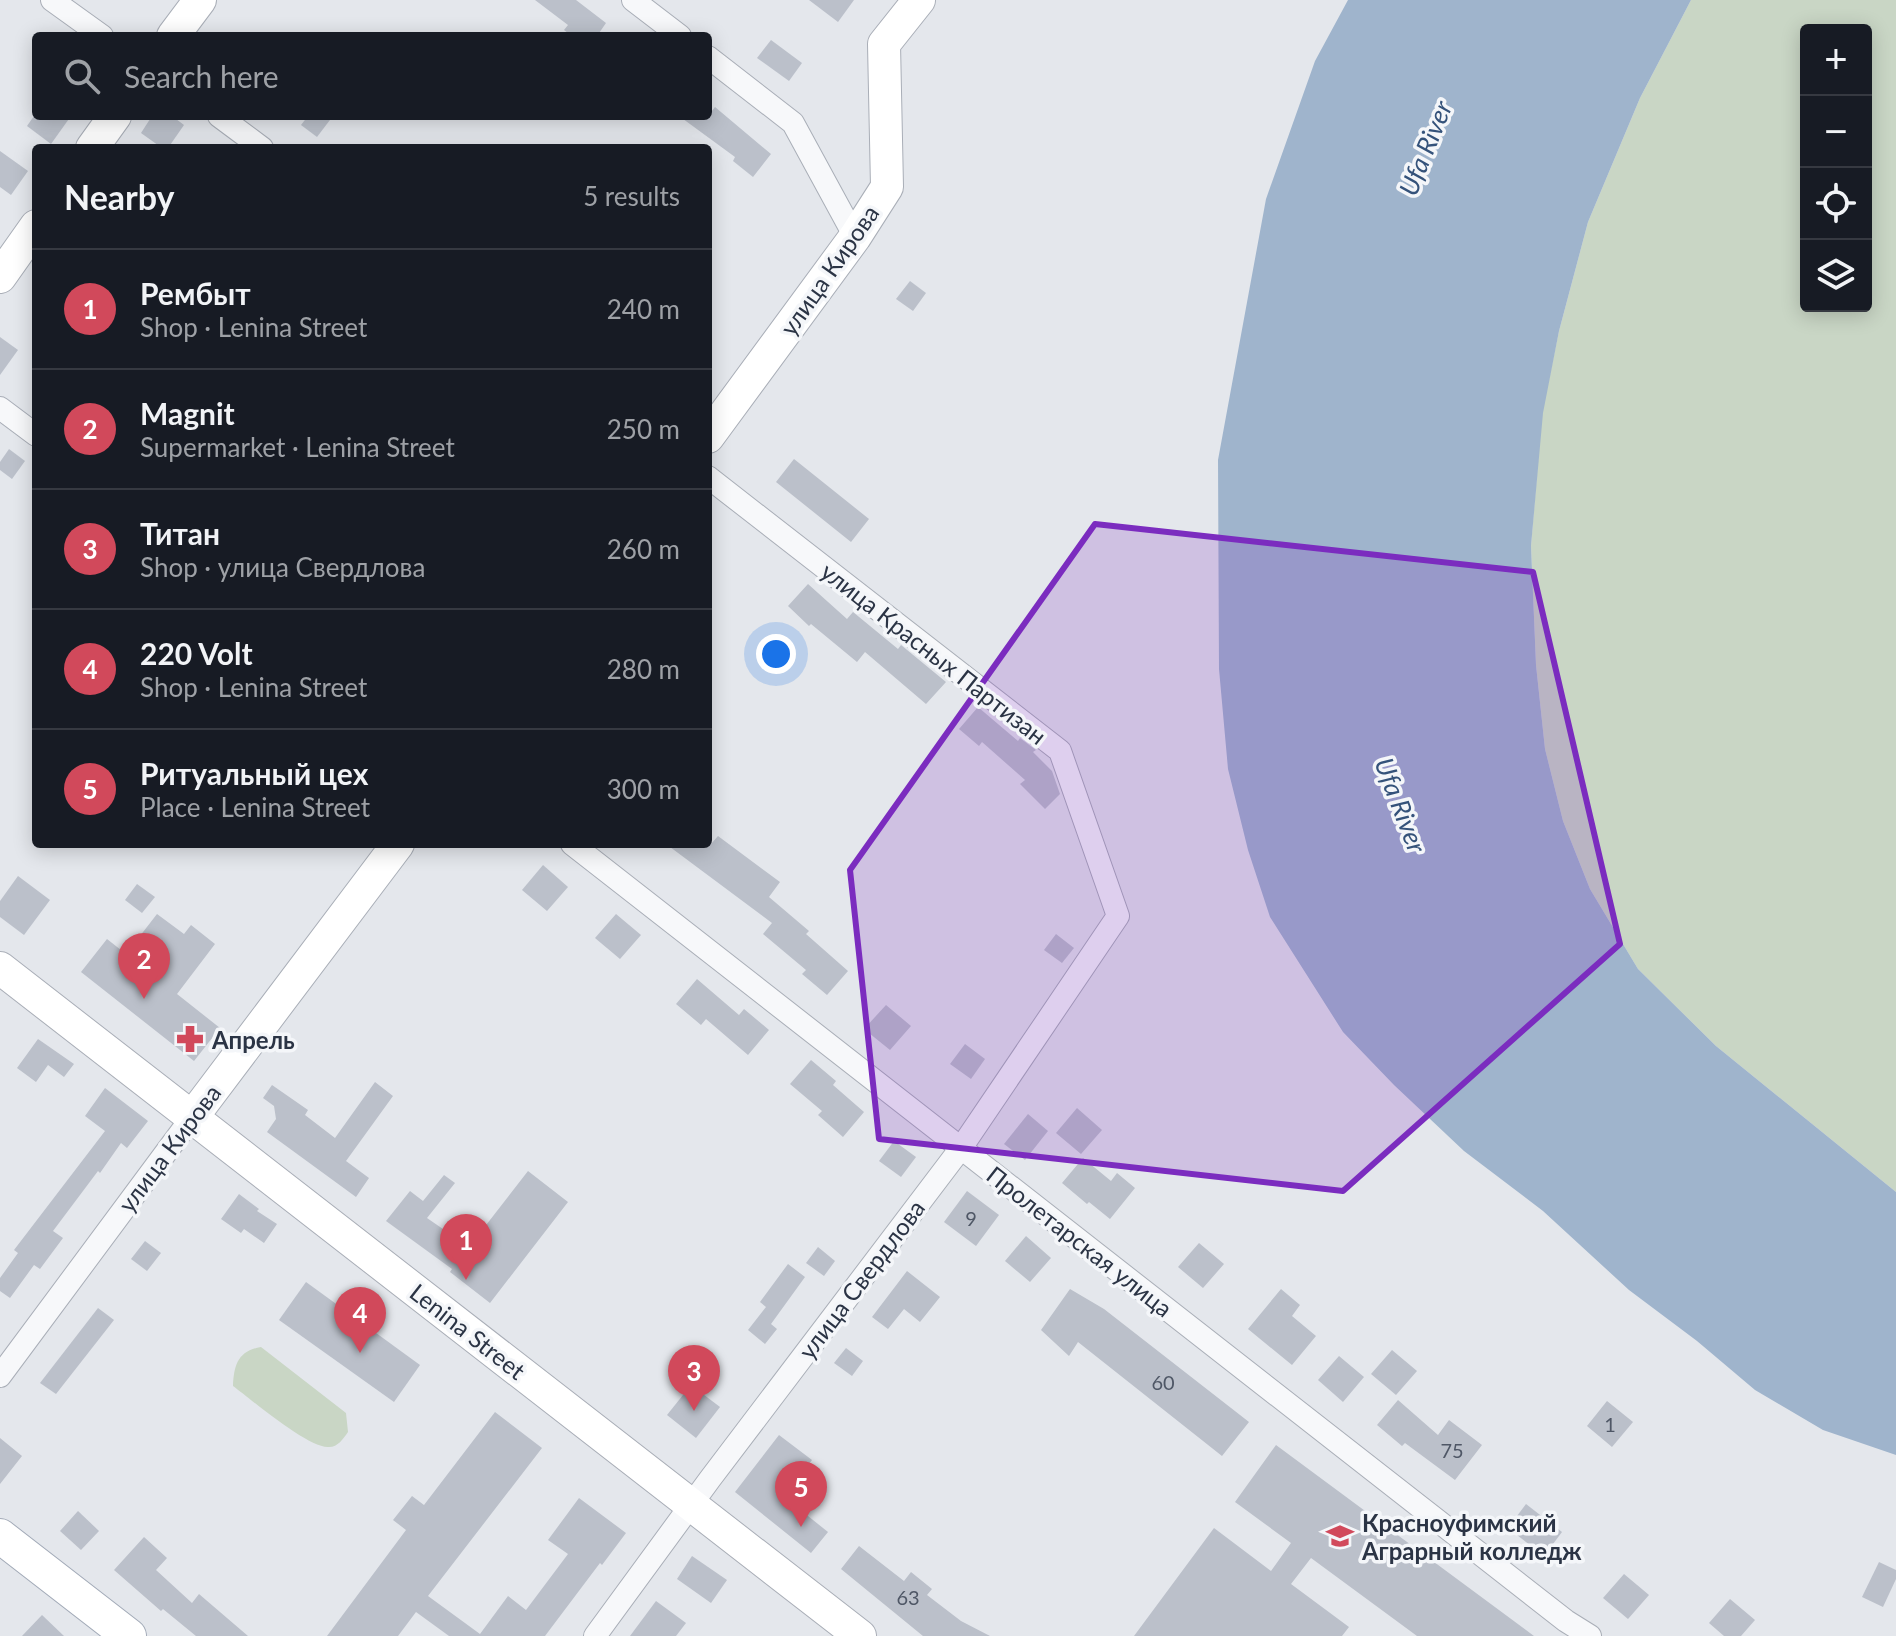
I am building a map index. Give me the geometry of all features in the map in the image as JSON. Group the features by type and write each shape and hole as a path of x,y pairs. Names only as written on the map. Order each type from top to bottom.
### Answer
{"main road":[{"path":"176,32 200,0"},
{"name":"улица Кирова","path":"712,432 855,237 887,187 884,44 919,0"},
{"path":"95,144 112,120"},
{"path":"0,277 32,232"},
{"name":"улица Кирова","path":"193,1116 395,848"},
{"name":"Lenina Street","path":"0,968 860,1636"},
{"path":"0,1536 129,1636"}],"street":[{"path":"52,0 96,32"},
{"path":"633,0 675,32"},
{"path":"712,60 793,123 855,237"},
{"path":"224,120 257,144"},
{"path":"0,408 32,432"},
{"name":"улица Красных Партизан","path":"712,480 1060,751 1118,916"},
{"name":"Пролетарская улица","path":"577,848 1566,1621 1590,1636"},
{"name":"улица Свердлова","path":"595,1636 961,1148 1118,916"},
{"name":"улица Кирова","path":"0,1376 193,1116"}],"highlighted area":[{"path":"1095,524 1533,572 1620,944 1343,1191 879,1139 850,870"}],"green space":[{"path":"1691,0 1896,0 1896,1192 1716,1046 1638,969 1590,889 1563,821 1545,749 1536,665 1531,546 1542,413 1559,331 1588,222 1640,98"},
{"path":"261,1347 346,1413 348,1432 338,1444 320,1446 308,1440 233,1386 239,1360 247,1352"}],"water":[{"name":"Ufa River","path":"1348,0 1691,0 1640,98 1588,222 1559,331 1543,413 1531,546 1536,665 1545,749 1563,821 1590,889 1638,969 1716,1046 1896,1192 1896,1455 1823,1430 1755,1390 1629,1290 1543,1211 1464,1151 1343,1032 1270,917 1248,850 1228,769 1219,669 1218,460 1266,199 1315,61"}],"building":[{"path":"535,0 576,0 606,23 600,32 567,32 564,30 568,25"},
{"path":"809,0 854,0 838,22"},
{"path":"771,40 802,63 789,81 757,58"},
{"path":"715,107 771,154 753,177 733,161 735,157 684,120 712,120"},
{"path":"32,119 68,120 51,144 27,126"},
{"path":"149,120 177,120 184,125 171,144 156,144 141,133"},
{"path":"305,120 330,120 317,137 301,125"},
{"path":"0,151 28,171 11,195 0,187"},
{"path":"910,281 926,293 913,311 896,299"},
{"path":"0,337 18,350 0,375"},
{"path":"9,449 25,461 12,479 0,470 0,462"},
{"path":"794,459 869,519 851,542 776,482"},
{"path":"808,584 847,619 853,612 898,649 901,645 946,682 926,704 865,652 857,662 788,606"},
{"path":"978,707 1018,741 1020,738 1036,750 1033,752 1052,771 1060,794 1045,809 1020,784 1025,780 982,742 979,746 959,729"},
{"path":"718,836 780,882 769,897 809,931 806,934 848,971 827,995 802,974 806,970 763,934 772,923 671,848 712,848"},
{"path":"543,865 568,887 547,911 522,890"},
{"path":"18,876 50,900 24,935 0,917 0,901"},
{"path":"137,884 155,897 142,913 125,900"},
{"path":"157,914 184,934 191,925 215,944 177,994 220,1028 194,1061 81,972 107,939 126,954"},
{"path":"616,914 641,935 620,959 595,938"},
{"path":"1056,934 1074,948 1062,963 1044,950"},
{"path":"697,979 739,1015 744,1009 769,1030 748,1055 706,1019 701,1025 676,1004"},
{"path":"886,1005 911,1026 890,1050 864,1029"},
{"path":"38,1039 74,1064 64,1077 48,1065 36,1082 17,1068"},
{"path":"965,1044 985,1059 971,1079 950,1064"},
{"path":"811,1060 836,1081 833,1085 864,1112 843,1137 818,1115 822,1111 790,1084"},
{"path":"375,1082 393,1096 346,1161 369,1178 356,1197 267,1132 276,1119 274,1106 263,1098 272,1085 308,1110 305,1115 335,1138"},
{"path":"105,1088 148,1121 127,1148 121,1143 100,1173 98,1171 53,1231 63,1238 40,1269 34,1265 10,1298 0,1291 0,1278 18,1253 14,1250 105,1131 85,1116"},
{"path":"1077,1108 1102,1130 1081,1154 1056,1133"},
{"path":"1028,1114 1048,1131 1025,1160 1004,1144"},
{"path":"894,1141 916,1157 901,1177 879,1161"},
{"path":"1083,1158 1111,1181 1117,1173 1135,1188 1110,1219 1062,1183"},
{"path":"528,1171 568,1202 490,1303 450,1272 452,1269 386,1221 410,1191 423,1201 444,1175 455,1183 427,1218 469,1247"},
{"path":"967,1191 999,1215 976,1246 944,1222"},
{"path":"239,1194 277,1224 264,1243 244,1229 241,1233 221,1219"},
{"path":"1026,1236 1051,1258 1030,1282 1005,1261"},
{"path":"145,1241 161,1253 147,1271 131,1259"},
{"path":"1199,1243 1224,1264 1203,1288 1178,1267"},
{"path":"818,1247 835,1261 824,1276 806,1263"},
{"path":"788,1264 805,1277 771,1324 777,1329 765,1344 748,1330 766,1307 760,1302"},
{"path":"907,1271 940,1297 920,1322 904,1309 888,1329 872,1317"},
{"path":"306,1282 420,1365 394,1402 279,1320"},
{"path":"1070,1289 1104,1309 1249,1422 1222,1456 1078,1342 1069,1356 1041,1330"},
{"path":"1281,1289 1300,1305 1292,1316 1316,1336 1292,1365 1248,1329"},
{"path":"98,1308 114,1320 56,1394 40,1383"},
{"path":"846,1348 863,1361 852,1376 834,1363"},
{"path":"1392,1350 1417,1371 1396,1395 1371,1374"},
{"path":"1339,1356 1364,1377 1343,1402 1318,1380"},
{"path":"691,1385 720,1407 696,1438 667,1415"},
{"path":"1398,1400 1438,1435 1449,1420 1482,1445 1455,1480 1405,1443 1402,1446 1377,1425"},
{"path":"1607,1401 1633,1422 1612,1447 1587,1426"},
{"path":"495,1412 542,1448 428,1596 480,1634 508,1596 526,1610 568,1554 548,1540 579,1498 626,1533 602,1565 600,1563 545,1636 449,1636 416,1612 398,1636 327,1636 406,1530 393,1520 412,1496 424,1505"},
{"path":"779,1435 812,1460 783,1496 828,1532 811,1553 735,1492"},
{"path":"0,1438 22,1456 0,1484"},
{"name":"Красноуфимский Аграрный колледж","path":"1276,1445 1534,1636 1417,1636 1311,1558 1291,1584 1349,1627 1342,1636 1134,1636 1214,1528 1271,1571 1291,1543 1235,1502"},
{"path":"1526,1504 1562,1532 1544,1556 1508,1528"},
{"path":"78,1511 99,1531 81,1550 60,1531"},
{"path":"144,1537 167,1558 156,1570 192,1603 199,1594 248,1636 196,1636 163,1609 161,1611 114,1570"},
{"path":"859,1546 904,1581 911,1572 932,1589 927,1595 961,1621 990,1636 923,1636 841,1569"},
{"path":"692,1556 727,1580 711,1603 677,1579"},
{"path":"1879,1562 1896,1570 1896,1579 1883,1607 1862,1597"},
{"path":"1624,1574 1649,1595 1628,1619 1603,1598"},
{"path":"1730,1599 1755,1620 1741,1636 1724,1636 1709,1623"},
{"path":"656,1601 686,1623 676,1636 630,1636"},
{"path":"42,1615 64,1636 22,1636"}],"place":[{"name":"Magnit","path":"144,999"},
{"name":"Апрель","path":"190,1039"},
{"name":"Рембыт","path":"466,1280"},
{"name":"220 Volt","path":"360,1353"},
{"name":"Титан","path":"694,1411"},
{"name":"Ритуальный цех","path":"801,1527"},
{"name":"Красноуфимский Аграрный колледж","path":"1340,1536"}]}
